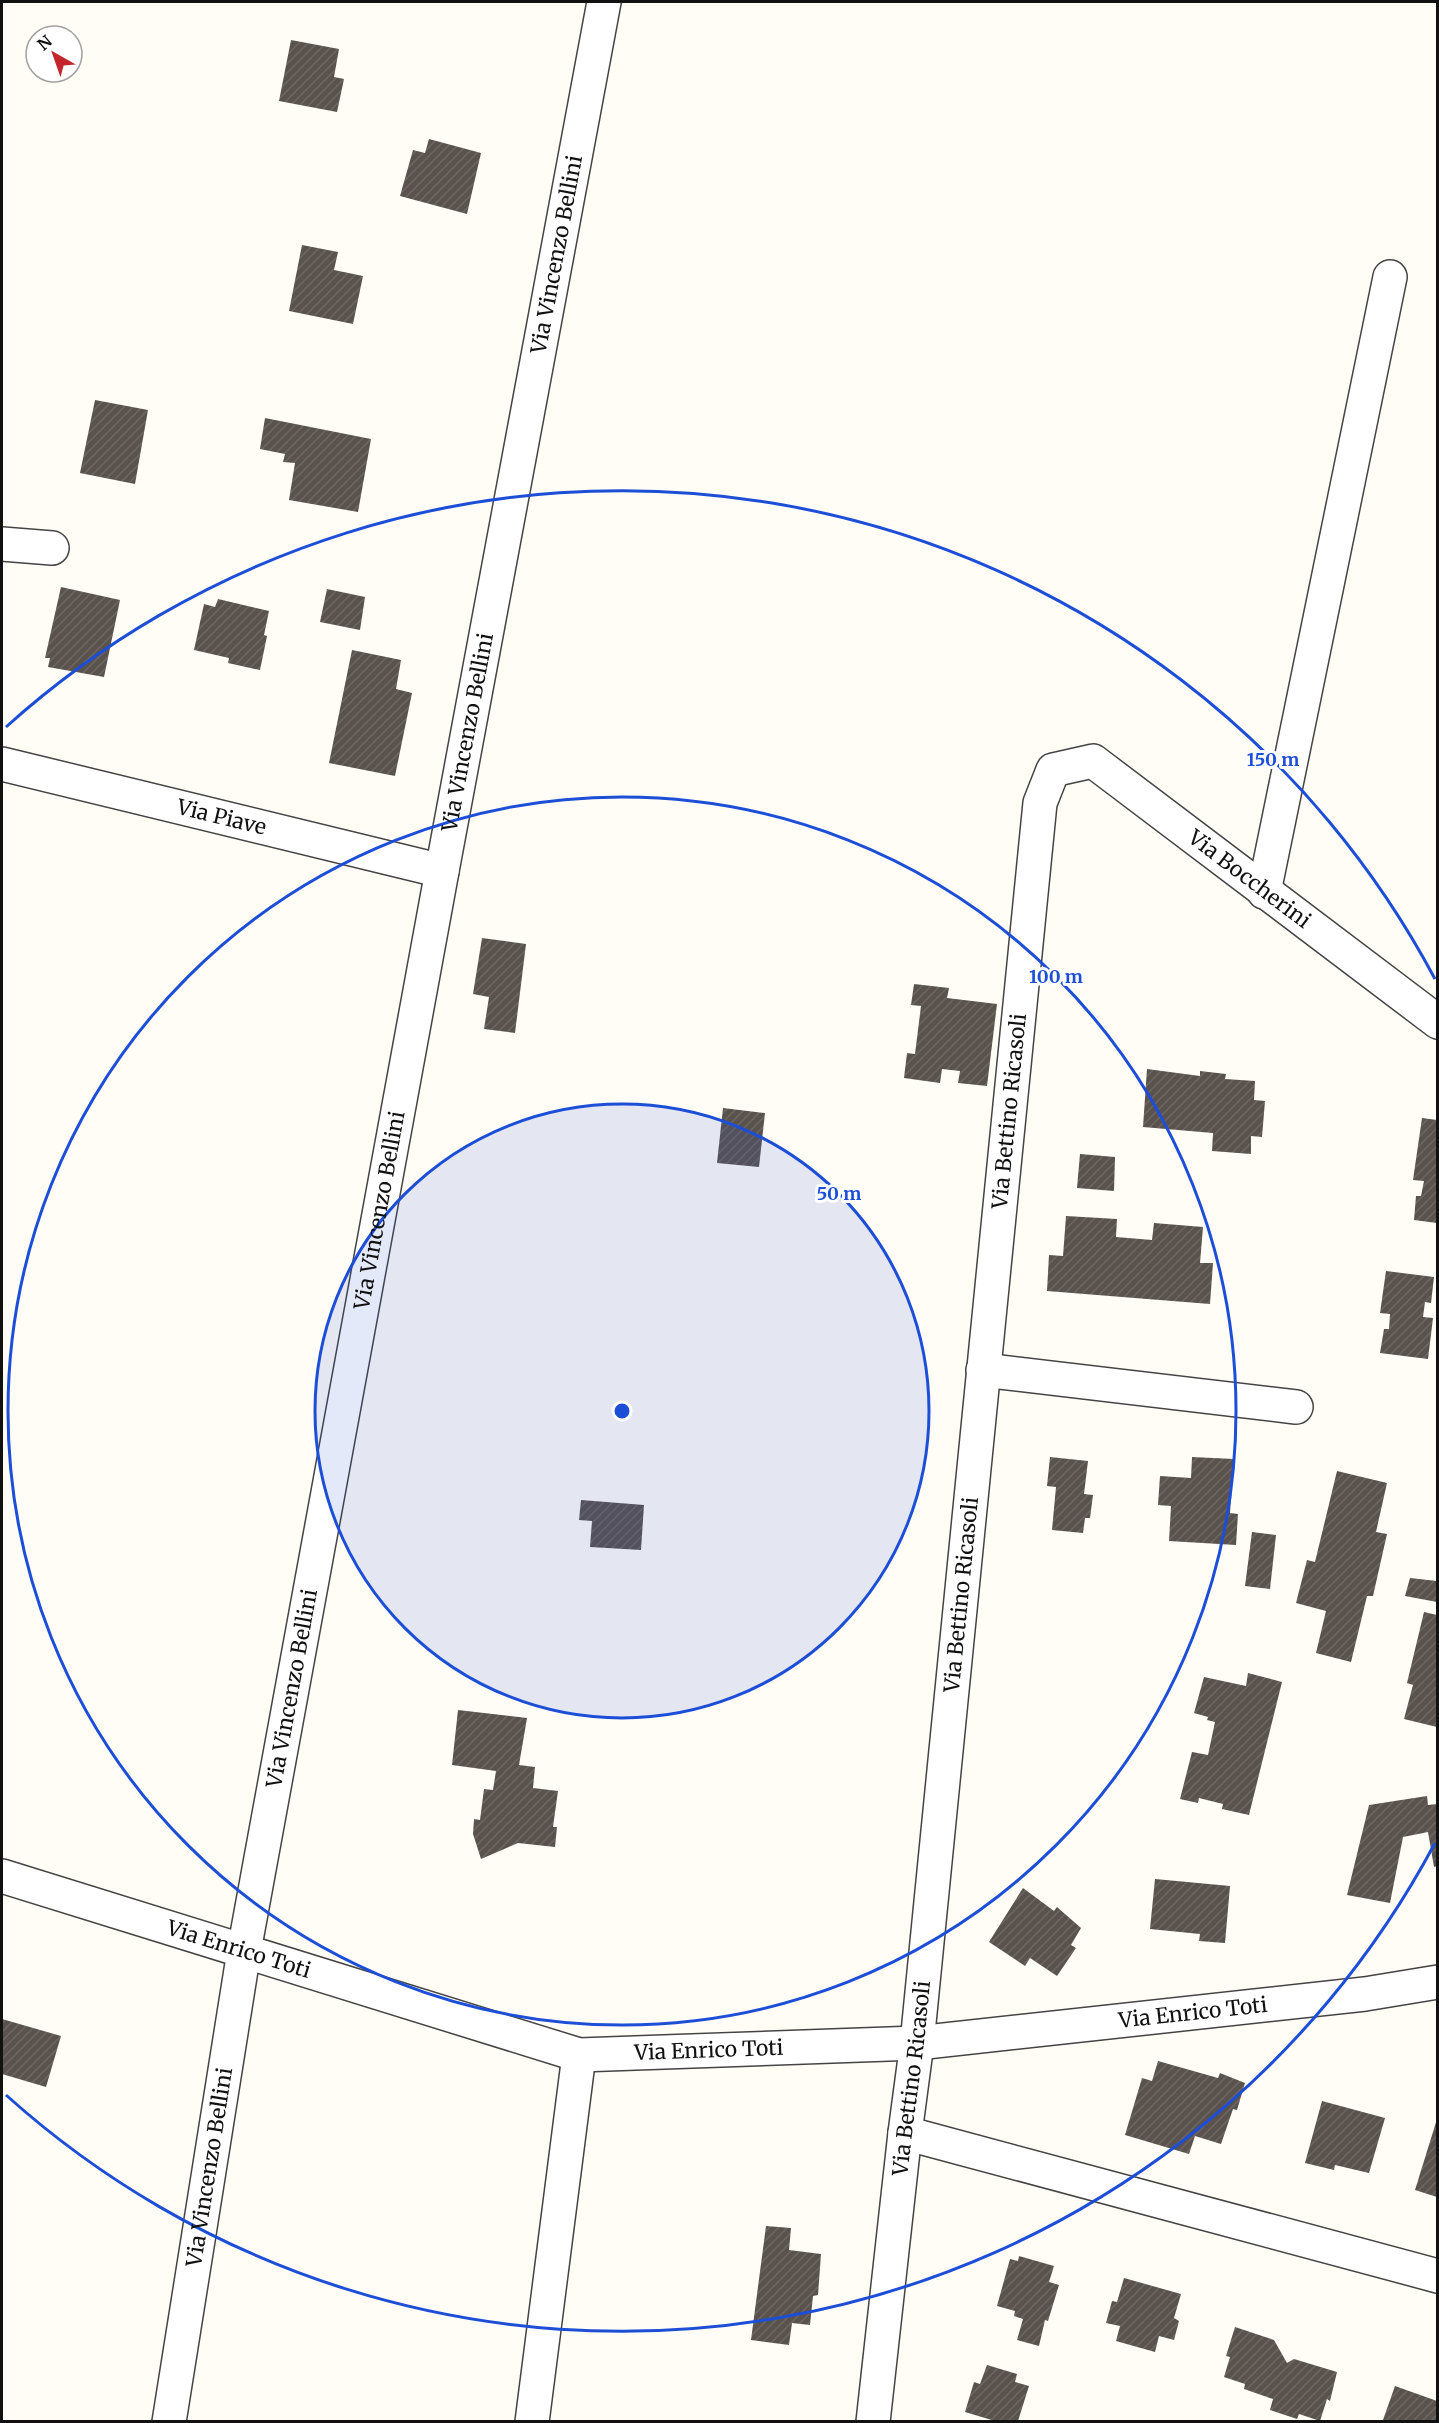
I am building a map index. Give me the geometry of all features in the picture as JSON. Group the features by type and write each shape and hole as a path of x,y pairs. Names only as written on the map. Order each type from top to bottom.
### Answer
{"street":[{"name":"Via Vincenzo Bellini","path":"169,2421 244,1951 604,2"},
{"path":"1264,892 1390,277"},
{"path":"2,544 52,548"},
{"name":"Via Boccherini","path":"1053,770 1093,761 1437,1022"},
{"name":"Via Piave","path":"2,764 442,871"},
{"name":"Via Bettino Ricasoli","path":"873,2421 917,2043 1040,803 1053,770"},
{"path":"983,1370 1296,1407"},
{"name":"Via Enrico Toti","path":"2,1875 579,2055 917,2043 1365,1994 1437,1982"},
{"path":"532,2421 579,2055"},
{"path":"905,2133 1437,2276"}],"building":[{"path":"291,40 339,49 334,77 344,79 337,112 279,101"},
{"path":"429,139 481,153 467,214 400,196 413,150 425,153"},
{"path":"302,245 338,252 334,270 363,276 353,324 289,311"},
{"path":"95,400 148,410 135,484 80,473"},
{"path":"265,418 371,439 358,512 289,500 295,463 283,462 285,454 260,449"},
{"path":"61,587 120,600 104,677 48,667 50,658 45,658"},
{"path":"327,589 365,597 360,630 320,622"},
{"path":"218,599 269,611 260,670 228,663 229,658 194,650 204,604 215,607"},
{"path":"352,650 401,660 396,689 412,693 395,776 329,763"},
{"path":"482,938 526,944 515,1033 484,1029 489,997 473,994"},
{"path":"914,984 949,988 947,998 997,1004 987,1086 958,1083 960,1071 942,1069 940,1083 904,1078 907,1053 915,1054 921,1006 911,1005"},
{"path":"1147,1069 1200,1076 1200,1071 1226,1074 1225,1079 1255,1081 1254,1100 1265,1101 1262,1137 1251,1136 1251,1154 1212,1151 1213,1133 1143,1127"},
{"path":"723,1108 765,1113 759,1167 717,1163"},
{"path":"1422,1118 1437,1120 1437,1223 1414,1220 1416,1196 1421,1196 1424,1181 1413,1180"},
{"path":"1080,1154 1115,1157 1114,1191 1077,1188"},
{"path":"1066,1216 1117,1219 1116,1237 1152,1240 1154,1223 1203,1227 1200,1263 1213,1263 1210,1304 1047,1291 1049,1255 1063,1256"},
{"path":"1386,1271 1434,1277 1431,1303 1425,1302 1423,1317 1433,1318 1428,1359 1380,1353 1384,1329 1389,1329 1390,1314 1380,1313"},
{"path":"1050,1457 1088,1461 1084,1494 1093,1495 1090,1518 1085,1518 1083,1533 1052,1530 1056,1487 1047,1486"},
{"path":"1192,1457 1234,1459 1230,1513 1238,1514 1236,1545 1169,1541 1171,1506 1158,1505 1160,1476 1191,1478"},
{"path":"1337,1471 1387,1483 1376,1532 1387,1534 1373,1596 1367,1596 1351,1662 1316,1653 1326,1611 1296,1603 1307,1560 1315,1562"},
{"path":"581,1500 644,1505 641,1550 590,1547 592,1521 579,1520"},
{"path":"1252,1532 1276,1535 1270,1589 1245,1586"},
{"path":"1410,1578 1437,1581 1437,1602 1405,1596"},
{"path":"1424,1612 1437,1615 1437,1727 1404,1719 1413,1685 1407,1683"},
{"path":"1248,1673 1282,1682 1249,1815 1222,1809 1223,1804 1199,1798 1198,1803 1180,1799 1192,1752 1208,1755 1215,1722 1207,1720 1208,1717 1194,1713 1204,1677 1246,1686"},
{"path":"458,1710 527,1718 519,1765 535,1767 533,1788 558,1791 553,1827 557,1827 555,1847 518,1843 481,1859 473,1834 474,1819 480,1820 484,1789 493,1790 496,1771 452,1765"},
{"path":"1427,1796 1428,1805 1437,1804 1437,1866 1434,1867 1428,1832 1403,1837 1390,1903 1347,1895 1369,1805"},
{"path":"1155,1879 1230,1886 1225,1943 1199,1941 1200,1934 1150,1929"},
{"path":"1023,1888 1054,1911 1057,1907 1081,1928 1071,1945 1076,1948 1057,1976 1030,1958 1025,1966 989,1942"},
{"path":"2,2019 61,2036 46,2087 2,2074"},
{"path":"1158,2061 1218,2078 1220,2073 1245,2083 1237,2110 1233,2109 1221,2144 1195,2136 1189,2154 1125,2135 1142,2078 1152,2081"},
{"path":"1322,2101 1385,2118 1369,2173 1335,2165 1334,2170 1305,2163"},
{"path":"1437,2119 1437,2197 1415,2190"},
{"path":"766,2226 791,2228 789,2250 821,2254 818,2295 813,2296 810,2325 792,2323 789,2345 751,2340"},
{"path":"1019,2256 1054,2266 1049,2282 1059,2285 1048,2321 1045,2320 1039,2346 1017,2340 1023,2319 1014,2316 1015,2311 997,2306 1010,2259 1018,2261"},
{"path":"1124,2278 1181,2294 1174,2318 1179,2321 1174,2340 1159,2336 1155,2352 1116,2341 1120,2326 1106,2323 1112,2301 1117,2302"},
{"path":"1235,2327 1274,2340 1287,2363 1294,2359 1337,2372 1330,2401 1327,2399 1320,2421 1299,2414 1297,2419 1270,2410 1273,2399 1244,2389 1245,2384 1224,2377 1230,2357 1226,2356"},
{"path":"987,2365 1017,2374 1015,2382 1029,2386 1018,2421 995,2421 965,2412 974,2382 980,2384"},
{"path":"1395,2386 1437,2401 1437,2421 1383,2420"}]}
